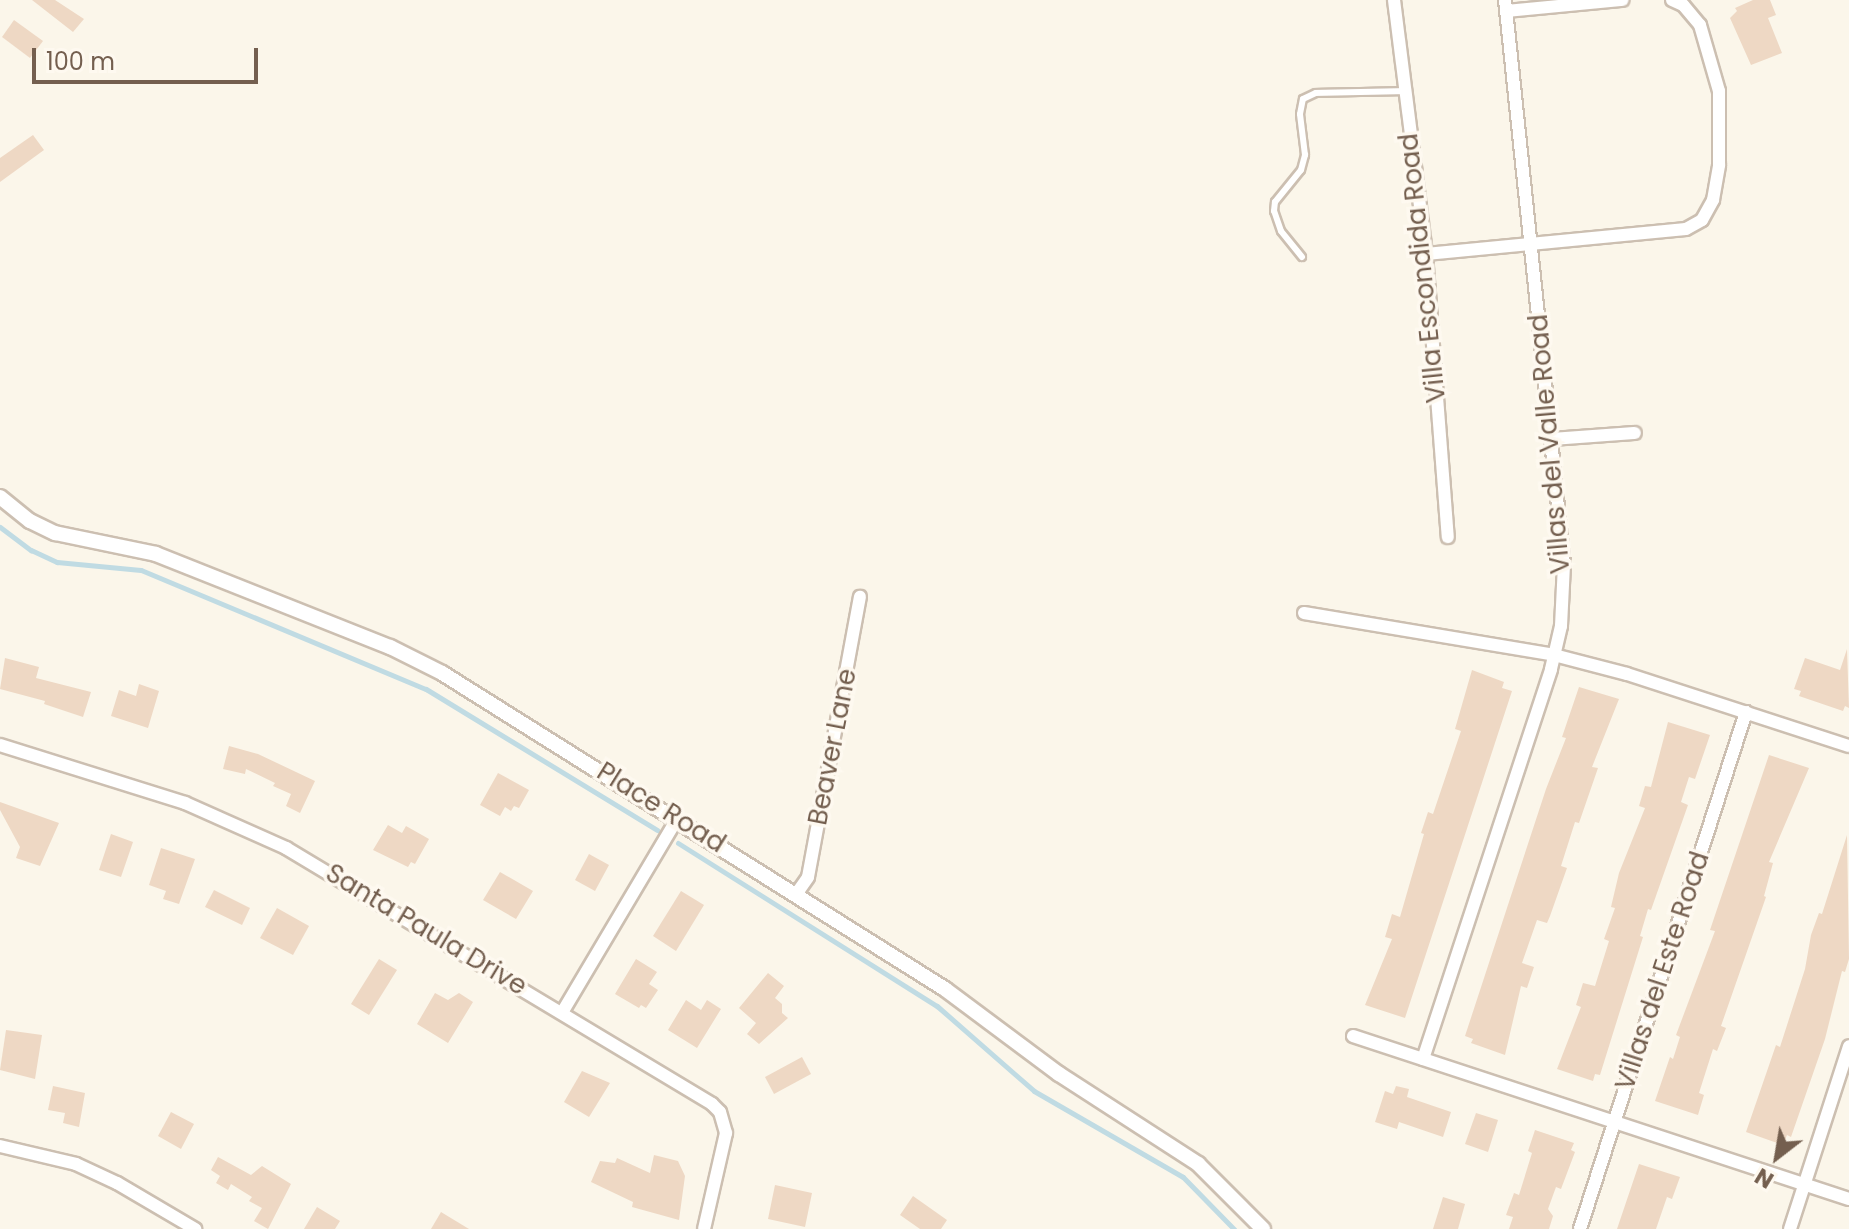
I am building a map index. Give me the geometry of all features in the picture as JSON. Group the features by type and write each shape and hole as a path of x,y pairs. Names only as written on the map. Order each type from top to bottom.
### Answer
{"street":[{"name":"Villa Escondida Road","path":"1394,0 1426,254 1448,537"},
{"path":"1506,6 1622,0"},
{"path":"1426,254 1686,229 1702,220 1713,200 1719,165 1719,91 1700,25 1683,5 1672,0"},
{"name":"Villas del Valle Road","path":"1423,1059 1561,626 1564,564 1506,6"},
{"path":"1551,439 1635,433"},
{"name":"Place Road","path":"0,497 30,521 55,533 156,554 390,647 442,673 797,893 945,989 1059,1074 1198,1164 1263,1229"},
{"name":"Beaver Lane","path":"797,893 808,877 860,597"},
{"path":"1304,613 1554,655 1627,674 1849,746"},
{"name":"Villas del Este Road","path":"1580,1229 1746,712"},
{"name":"Santa Paula Drive","path":"0,745 185,803 319,865 563,1011 720,1112 726,1133 704,1229"},
{"path":"563,1011 677,819"},
{"path":"1353,1036 1849,1199"},
{"path":"1790,1229 1849,1046"},
{"path":"0,1146 76,1164 117,1183 195,1229"}],"lane":[{"path":"1302,257 1281,231 1274,211 1275,202 1301,170 1305,155 1300,114 1303,99 1316,93 1405,91"}],"building":[{"path":"32,0 55,0 84,19 73,32"},
{"path":"1753,0 1770,0 1776,15 1768,18 1782,53 1751,65 1730,18 1737,11 1735,8"},
{"path":"14,20 43,41 30,58 2,37"},
{"path":"33,135 44,150 0,182 0,158"},
{"path":"1847,649 1849,708 1845,706 1843,711 1799,696 1801,691 1794,689 1805,658 1840,670"},
{"path":"5,658 39,667 36,678 91,692 83,717 44,704 45,701 0,689"},
{"path":"1472,670 1504,682 1502,688 1512,691 1405,1018 1365,1005 1392,939 1385,937 1392,914 1400,917 1424,834 1421,833 1428,812 1433,814 1461,731 1455,729"},
{"path":"139,684 159,691 148,728 111,716 119,690 136,696"},
{"path":"1579,687 1619,699 1592,767 1598,768 1579,823 1575,822 1561,866 1567,868 1550,916 1547,923 1537,920 1522,963 1534,967 1527,988 1521,986 1505,1055 1471,1043 1473,1039 1465,1036 1546,789 1566,738 1562,737"},
{"path":"1668,722 1710,735 1695,779 1689,777 1681,802 1688,805 1651,910 1648,909 1640,936 1643,937 1600,1075 1595,1074 1593,1081 1557,1069 1581,1007 1576,1005 1583,983 1595,986 1609,941 1604,939 1615,908 1611,907 1619,873 1645,808 1639,806 1645,786 1651,787"},
{"path":"229,746 258,754 315,781 300,813 286,806 291,794 273,786 275,783 246,769 245,774 223,769"},
{"path":"1769,755 1809,768 1769,862 1773,863 1766,897 1721,1026 1726,1028 1717,1051 1713,1049 1699,1093 1704,1095 1698,1115 1655,1101 1670,1057 1673,1059 1680,1037 1676,1035 1715,931 1710,930"},
{"path":"498,773 529,790 519,808 514,806 511,811 505,807 500,816 480,805"},
{"path":"0,802 59,823 40,866 16,858 20,847 0,810"},
{"path":"388,825 402,833 406,826 429,839 415,864 411,862 408,867 373,850"},
{"path":"111,834 133,842 121,877 99,870"},
{"path":"1847,835 1849,959 1845,972 1842,971 1825,1039 1791,1137 1787,1135 1783,1145 1746,1132 1776,1045 1780,1047 1805,969 1811,935 1819,913 1822,914"},
{"path":"161,848 195,859 179,904 163,899 166,891 149,885"},
{"path":"589,854 609,865 595,891 575,880"},
{"path":"500,872 533,891 516,919 483,900"},
{"path":"214,890 250,908 242,925 205,907"},
{"path":"681,891 704,905 676,951 653,936"},
{"path":"277,908 309,926 293,955 260,938"},
{"path":"379,959 397,970 369,1015 351,1004"},
{"path":"636,959 657,972 649,984 658,990 646,1008 641,1005 639,1008 615,994"},
{"path":"768,973 784,986 775,998 782,1004 782,1013 788,1018 759,1044 747,1034 756,1023 739,1008"},
{"path":"435,993 448,1000 459,993 473,1002 448,1043 417,1024"},
{"path":"686,1000 701,1010 707,1000 721,1009 697,1048 668,1030"},
{"path":"6,1030 42,1035 35,1079 0,1070"},
{"path":"802,1057 811,1074 774,1094 765,1077"},
{"path":"582,1071 610,1083 589,1117 564,1102"},
{"path":"53,1086 85,1093 79,1127 63,1123 65,1113 48,1110"},
{"path":"1396,1086 1409,1089 1407,1097 1451,1112 1443,1137 1399,1122 1397,1129 1375,1122 1385,1091 1393,1094"},
{"path":"171,1112 194,1124 181,1149 158,1136"},
{"path":"1476,1113 1498,1120 1488,1152 1465,1144"},
{"path":"1535,1130 1574,1143 1571,1150 1575,1152 1561,1189 1556,1187 1548,1209 1553,1216 1549,1229 1509,1229 1513,1217 1506,1215 1514,1193 1519,1195 1532,1153 1528,1151"},
{"path":"654,1155 678,1161 685,1176 679,1220 632,1207 633,1202 591,1182 600,1161 615,1163 617,1158 650,1173"},
{"path":"218,1157 251,1175 262,1166 291,1184 268,1229 254,1221 262,1208 249,1201 252,1197 231,1184 228,1190 216,1183 220,1176 211,1170"},
{"path":"1639,1164 1680,1177 1672,1199 1667,1197 1656,1229 1617,1229"},
{"path":"775,1185 812,1193 805,1227 768,1219"},
{"path":"913,1196 947,1220 941,1229 920,1229 900,1215"},
{"path":"1443,1197 1465,1204 1458,1229 1433,1229"},
{"path":"317,1207 340,1221 335,1229 304,1229"},
{"path":"441,1212 469,1229 431,1229"}],"waterway":[{"path":"0,527 31,550 57,562 141,570 426,689 657,830"},
{"path":"678,843 937,1006 1034,1091 1183,1177 1234,1229"}]}
